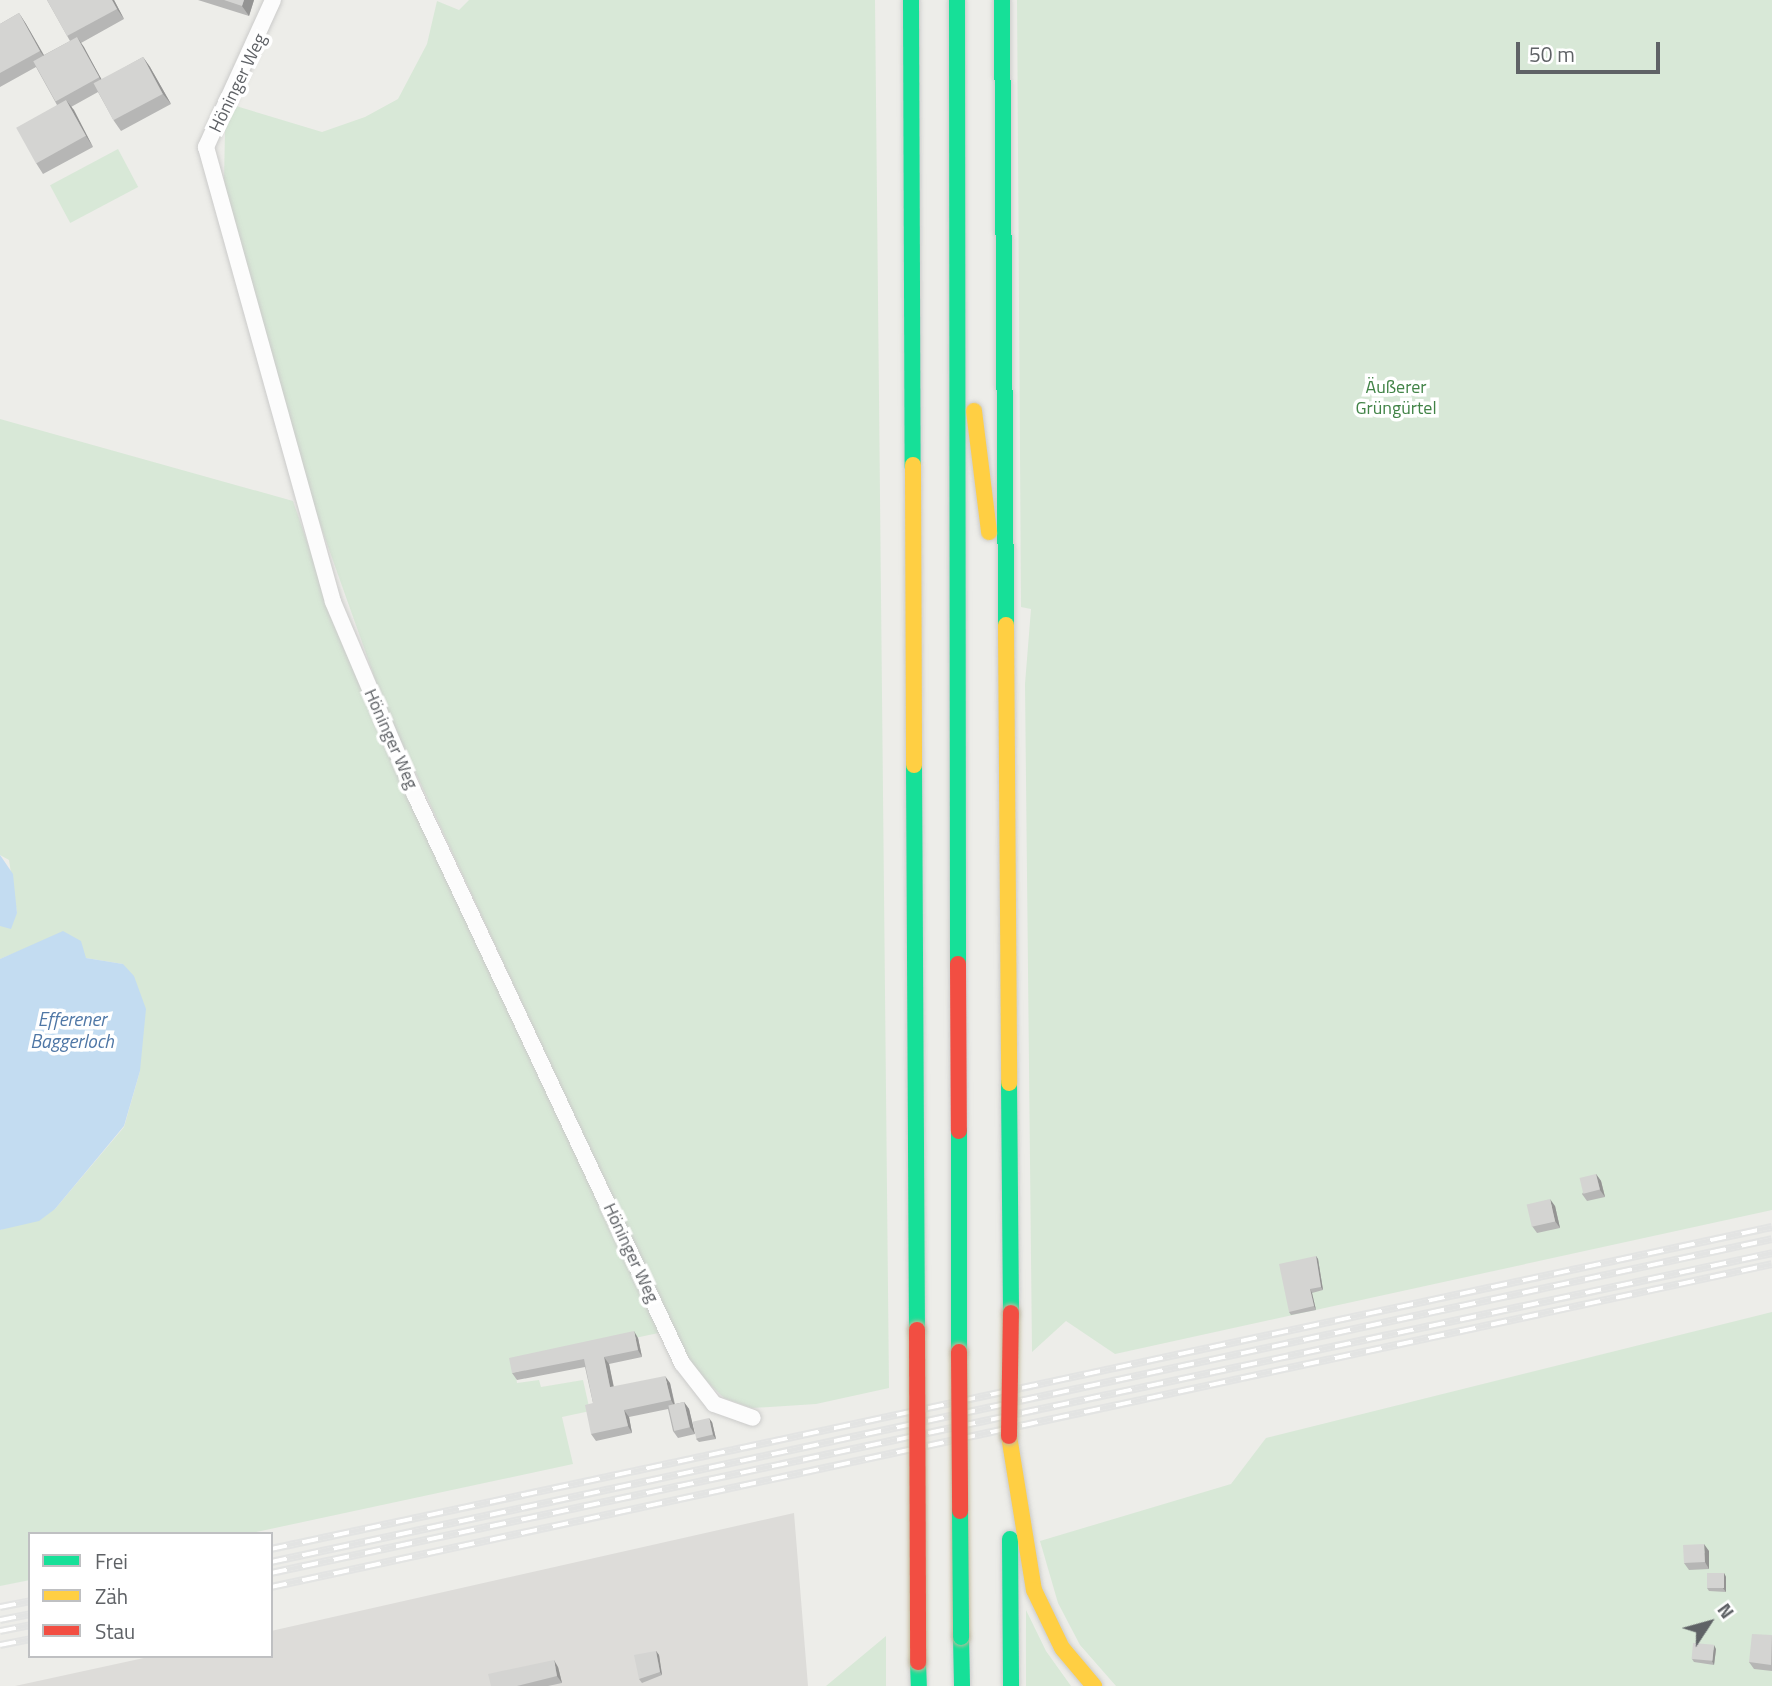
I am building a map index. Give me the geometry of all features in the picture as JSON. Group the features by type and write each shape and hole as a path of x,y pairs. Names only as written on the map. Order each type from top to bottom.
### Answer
{"highway":[{"path":"911,0 919,1686"},
{"path":"957,0 962,1686"},
{"path":"1002,0 1011,1686"},
{"path":"958,278 1006,682"},
{"path":"1009,1436 1034,1590 1062,1648 1094,1686"}],"street":[{"name":"Höninger Weg","path":"273,0 206,147 333,602 415,794 682,1363 713,1404 753,1418"}],"shaded area":[{"path":"794,1513 808,1686 15,1686 144,1658 273,1658 273,1631"}],"green space":[{"path":"469,0 875,0 889,1388 816,1404 752,1408 724,1398 688,1363 384,704 310,496 232,219 224,181 225,130 236,106 322,132 365,117 398,99 427,44 437,1 459,10"},
{"name":"Äußerer Grüngürtel","path":"1017,0 1772,0 1772,1210 1115,1354 1066,1321 1032,1352 1025,684 1031,609 1021,607"},
{"path":"118,149 138,187 70,223 50,185"},
{"path":"0,419 293,501 344,649 663,1332 514,1364 517,1383 539,1380 541,1387 583,1380 590,1411 562,1417 573,1464 256,1532 28,1532 28,1580 0,1586 0,1230 55,1209 124,1127 140,1071 123,964 86,958 48,939 0,959 0,926 17,913 9,860 0,855"},
{"path":"1772,1312 1772,1686 1116,1686 1080,1645 1058,1603 1040,1541 1231,1484 1266,1438"},
{"path":"1026,1610 1046,1651 1071,1686 1026,1686"},
{"path":"886,1636 886,1686 826,1686"}],"water":[{"path":"0,855 13,874 17,913 11,929 0,926"},
{"name":"Efferener Baggerloch","path":"63,931 81,941 86,958 123,964 134,976 146,1009 140,1071 124,1126 55,1209 39,1221 0,1230 0,959"}],"building":[{"path":"47,0 112,0 117,9 67,36"},
{"path":"224,0 244,0 242,6"},
{"path":"19,13 40,51 0,73 0,24"},
{"path":"77,37 99,77 56,101 33,61"},
{"path":"143,57 163,94 113,120 94,83"},
{"path":"66,100 86,136 36,163 16,128"},
{"path":"1596,1174 1600,1190 1583,1194 1580,1178"},
{"path":"1550,1199 1555,1221 1532,1227 1527,1204"},
{"path":"1316,1256 1321,1287 1310,1289 1314,1306 1289,1312 1279,1264"},
{"path":"634,1331 638,1350 604,1357 610,1387 665,1376 671,1400 624,1410 628,1426 591,1434 585,1405 593,1403 584,1359 512,1373 509,1358"},
{"path":"684,1402 690,1427 674,1431 668,1406"},
{"path":"709,1418 713,1435 696,1438 692,1422"},
{"path":"1704,1544 1705,1562 1684,1563 1683,1545"},
{"path":"1707,1573 1724,1573 1724,1588 1707,1588"},
{"path":"1752,1634 1772,1635 1771,1665 1749,1662"},
{"path":"1693,1643 1714,1645 1713,1661 1692,1659"},
{"path":"656,1651 660,1672 639,1679 634,1655"},
{"path":"554,1660 557,1676 517,1686 491,1686 488,1674"}],"railway":[{"path":"273,1549 1772,1227"},
{"path":"273,1562 1772,1239"},
{"path":"273,1573 1772,1253"},
{"path":"273,1587 1772,1264"},
{"path":"0,1607 28,1601"},
{"path":"0,1620 28,1614"},
{"path":"0,1631 28,1625"},
{"path":"0,1645 28,1639"}],"traffic: fast":[{"path":"911,0 913,465"},
{"path":"957,0 958,964"},
{"path":"1002,0 1006,625"},
{"path":"914,765 917,1330"},
{"path":"1009,1083 1011,1313"},
{"path":"959,1131 959,1352"},
{"path":"960,1511 961,1637"},
{"path":"1010,1539 1011,1686"},
{"path":"961,1637 962,1686"},
{"path":"918,1662 919,1686"}],"traffic: slow":[{"path":"974,411 989,532"},
{"path":"913,465 914,765"},
{"path":"1006,625 1009,1083"},
{"path":"1009,1436 1034,1590 1062,1648 1094,1686"}],"traffic: jam":[{"path":"958,964 959,1131"},
{"path":"1009,1436 1011,1313"},
{"path":"917,1330 918,1662"},
{"path":"959,1352 960,1511"}]}
